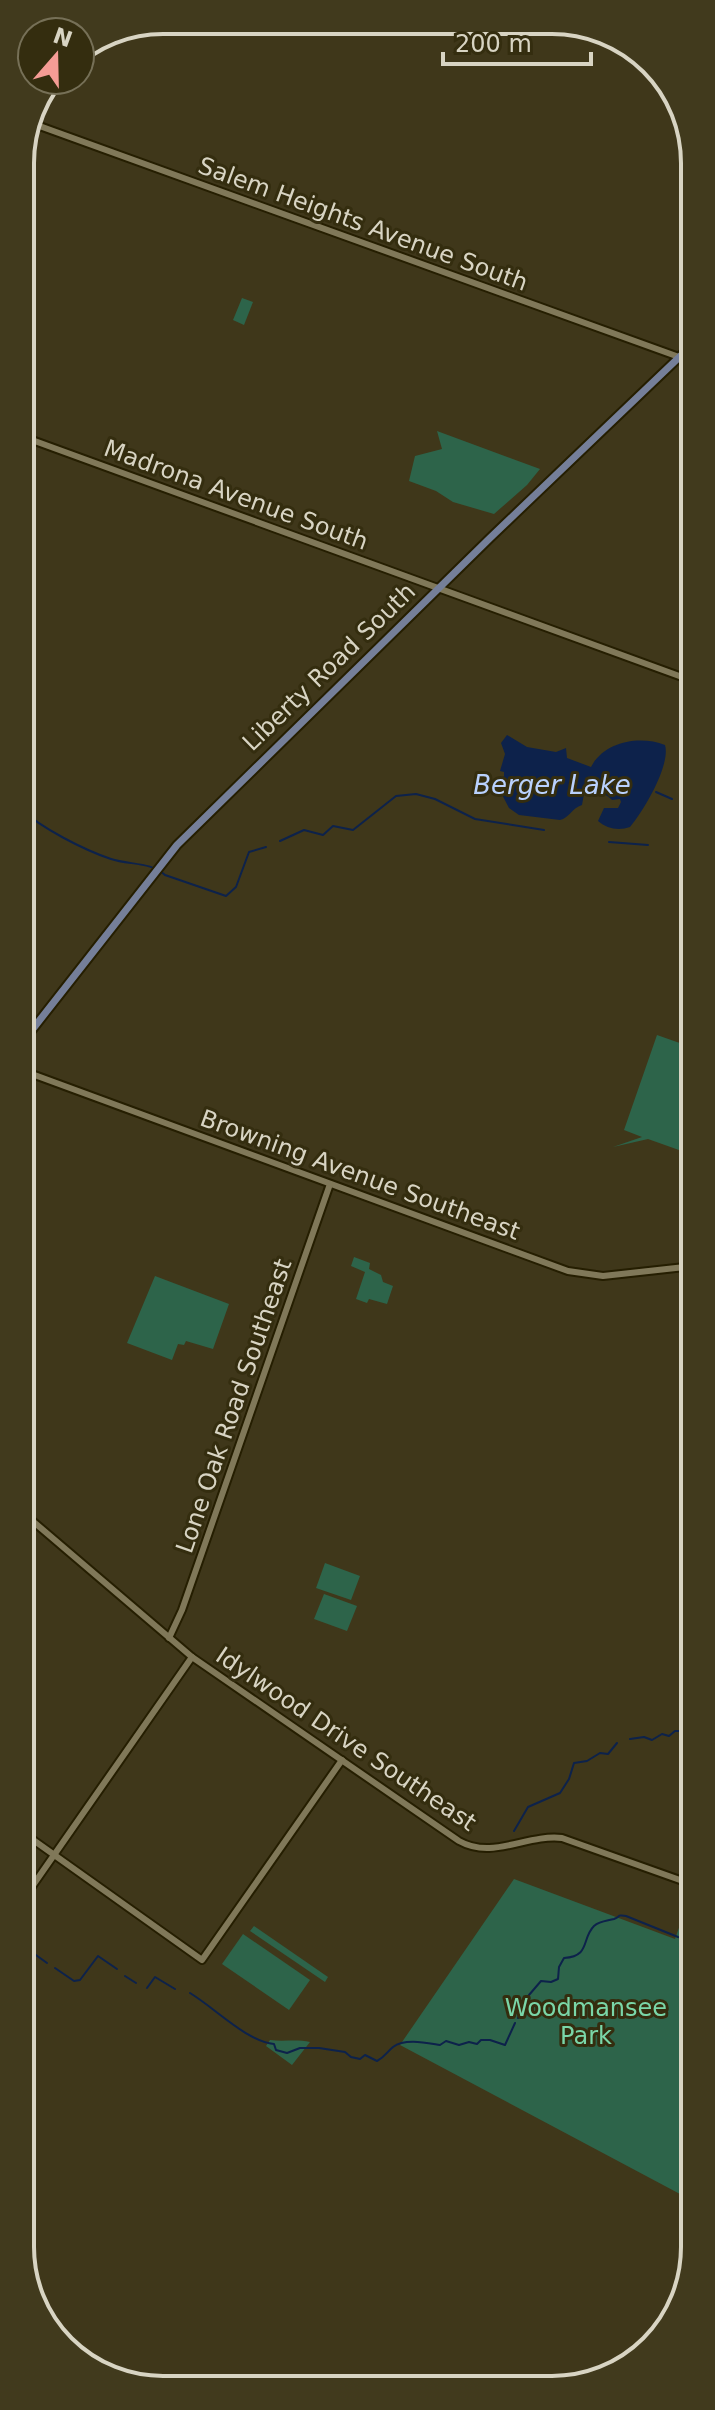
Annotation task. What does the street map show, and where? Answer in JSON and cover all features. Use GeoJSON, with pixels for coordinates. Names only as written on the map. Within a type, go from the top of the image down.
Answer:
{"type":"FeatureCollection","features":[{"type":"Feature","properties":{"kind":"main road","name":"Liberty Road South"},"geometry":{"type":"LineString","coordinates":[[34,1027],[177,845],[679,357]]}},
{"type":"Feature","properties":{"kind":"street","name":"Salem Heights Avenue South"},"geometry":{"type":"LineString","coordinates":[[40,126],[679,357]]}},
{"type":"Feature","properties":{"kind":"street","name":"Madrona Avenue South"},"geometry":{"type":"LineString","coordinates":[[34,441],[681,677]]}},
{"type":"Feature","properties":{"kind":"street","name":"Browning Avenue Southeast"},"geometry":{"type":"LineString","coordinates":[[34,1075],[578,1273],[603,1276],[681,1267]]}},
{"type":"Feature","properties":{"kind":"street","name":"Lone Oak Road Southeast"},"geometry":{"type":"LineString","coordinates":[[169,1638],[182,1610],[330,1184]]}},
{"type":"Feature","properties":{"kind":"street","name":"Idylwood Drive Southeast"},"geometry":{"type":"LineString","coordinates":[[34,1522],[192,1657],[459,1841],[471,1847],[488,1849],[541,1837],[562,1838],[681,1880]]}},
{"type":"Feature","properties":{"kind":"street"},"geometry":{"type":"LineString","coordinates":[[34,1884],[192,1657]]}},
{"type":"Feature","properties":{"kind":"street"},"geometry":{"type":"LineString","coordinates":[[34,1841],[202,1960],[342,1760]]}},
{"type":"Feature","properties":{"kind":"green space"},"geometry":{"type":"Polygon","coordinates":[[[242,298],[253,302],[244,325],[233,320],[242,298]]]}},
{"type":"Feature","properties":{"kind":"green space"},"geometry":{"type":"Polygon","coordinates":[[[437,431],[540,469],[494,514],[453,502],[436,491],[409,481],[415,456],[442,449],[437,431]]]}},
{"type":"Feature","properties":{"kind":"green space"},"geometry":{"type":"Polygon","coordinates":[[[657,1035],[681,1043],[681,1151],[648,1139],[613,1147],[642,1137],[624,1130],[657,1035]]]}},
{"type":"Feature","properties":{"kind":"green space"},"geometry":{"type":"Polygon","coordinates":[[[354,1257],[370,1263],[369,1269],[381,1275],[383,1282],[393,1286],[387,1304],[356,1299],[365,1272],[351,1266],[354,1257]]]}},
{"type":"Feature","properties":{"kind":"green space"},"geometry":{"type":"Polygon","coordinates":[[[155,1276],[229,1304],[213,1349],[186,1341],[184,1345],[178,1344],[172,1360],[127,1343],[155,1276]]]}},
{"type":"Feature","properties":{"kind":"green space"},"geometry":{"type":"Polygon","coordinates":[[[325,1563],[360,1576],[351,1600],[316,1588],[325,1563]]]}},
{"type":"Feature","properties":{"kind":"green space"},"geometry":{"type":"Polygon","coordinates":[[[324,1594],[357,1606],[347,1631],[314,1619],[324,1594]]]}},
{"type":"Feature","properties":{"kind":"green space","name":"Woodmansee Park"},"geometry":{"type":"Polygon","coordinates":[[[514,1879],[675,1939],[681,1922],[681,2195],[400,2045],[514,1879]]]}},
{"type":"Feature","properties":{"kind":"green space"},"geometry":{"type":"Polygon","coordinates":[[[254,1926],[328,1977],[325,1982],[250,1931],[254,1926]]]}},
{"type":"Feature","properties":{"kind":"green space"},"geometry":{"type":"Polygon","coordinates":[[[243,1934],[310,1980],[289,2010],[222,1964],[243,1934]]]}},
{"type":"Feature","properties":{"kind":"green space"},"geometry":{"type":"Polygon","coordinates":[[[270,2040],[310,2042],[292,2065],[266,2046],[270,2040]]]}},
{"type":"Feature","properties":{"kind":"water","name":"Berger Lake"},"geometry":{"type":"Polygon","coordinates":[[[507,735],[527,747],[556,752],[566,748],[567,758],[591,767],[613,746],[634,741],[665,745],[666,754],[655,788],[630,827],[613,828],[598,821],[604,808],[618,808],[620,799],[612,800],[600,793],[584,794],[582,805],[560,820],[519,815],[509,808],[497,785],[504,776],[504,772],[500,771],[505,754],[501,743],[507,735]]]}},
{"type":"Feature","properties":{"kind":"waterway"},"geometry":{"type":"LineString","coordinates":[[656,792],[672,799]]}},
{"type":"Feature","properties":{"kind":"waterway"},"geometry":{"type":"LineString","coordinates":[[280,841],[304,830],[323,835],[333,826],[353,830],[396,796],[416,794],[435,799],[475,819],[544,830]]}},
{"type":"Feature","properties":{"kind":"waterway"},"geometry":{"type":"LineString","coordinates":[[34,819],[88,850],[111,859],[154,868],[165,875],[226,896],[236,887],[249,852],[266,847]]}},
{"type":"Feature","properties":{"kind":"waterway"},"geometry":{"type":"LineString","coordinates":[[609,842],[648,845]]}},
{"type":"Feature","properties":{"kind":"waterway"},"geometry":{"type":"LineString","coordinates":[[630,1739],[644,1737],[652,1740],[662,1734],[669,1736],[681,1731]]}},
{"type":"Feature","properties":{"kind":"waterway"},"geometry":{"type":"LineString","coordinates":[[514,1831],[528,1807],[560,1793],[574,1763],[587,1761],[600,1753],[608,1754],[617,1743]]}},
{"type":"Feature","properties":{"kind":"waterway"},"geometry":{"type":"LineString","coordinates":[[518,2018],[529,1995],[541,1981],[558,1979],[564,1958],[578,1954],[590,1931],[599,1923],[620,1915],[626,1916],[681,1938]]}},
{"type":"Feature","properties":{"kind":"waterway"},"geometry":{"type":"LineString","coordinates":[[34,1954],[47,1963]]}},
{"type":"Feature","properties":{"kind":"waterway"},"geometry":{"type":"LineString","coordinates":[[55,1968],[74,1981],[80,1980],[98,1956],[117,1969]]}},
{"type":"Feature","properties":{"kind":"waterway"},"geometry":{"type":"LineString","coordinates":[[125,1976],[136,1983]]}},
{"type":"Feature","properties":{"kind":"waterway"},"geometry":{"type":"LineString","coordinates":[[147,1988],[155,1977],[175,1989]]}},
{"type":"Feature","properties":{"kind":"waterway"},"geometry":{"type":"LineString","coordinates":[[190,1993],[253,2037],[274,2044],[276,2050],[287,2053],[300,2048],[319,2048],[345,2052],[360,2059],[365,2055],[377,2061],[393,2047],[404,2043],[440,2045],[446,2041],[459,2045],[490,2040],[505,2045],[515,2023]]}}]}
